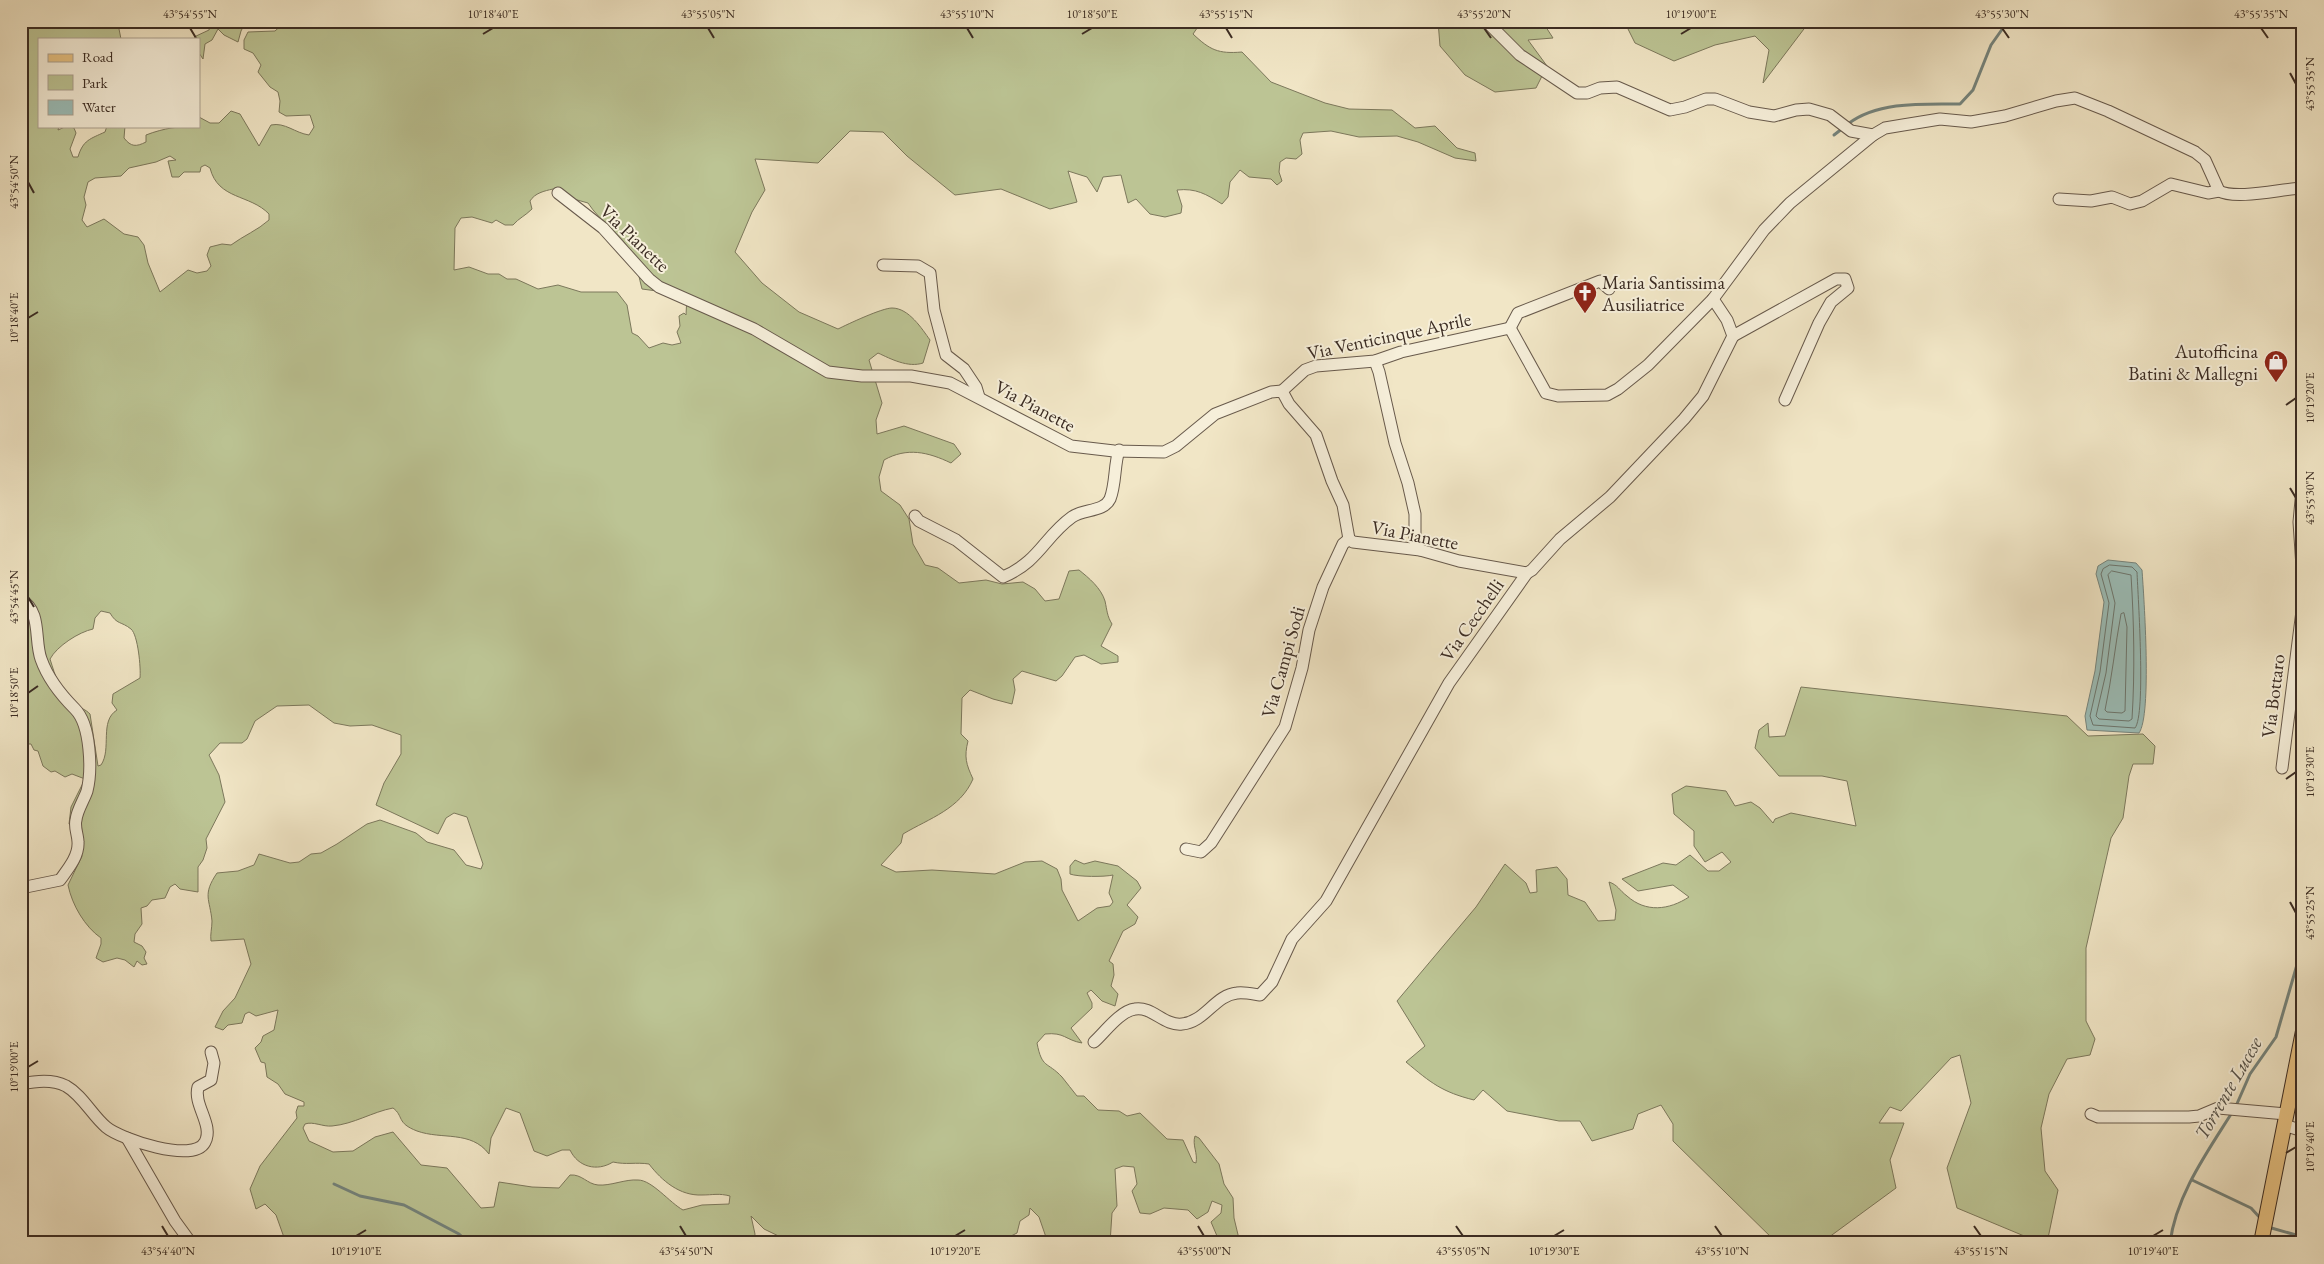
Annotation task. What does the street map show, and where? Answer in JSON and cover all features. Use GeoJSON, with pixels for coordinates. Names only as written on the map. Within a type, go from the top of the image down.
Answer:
{"type":"FeatureCollection","features":[{"type":"Feature","properties":{"kind":"main road"},"geometry":{"type":"LineString","coordinates":[[2261,1243],[2303,1031]]}},
{"type":"Feature","properties":{"kind":"street"},"geometry":{"type":"LineString","coordinates":[[1486,21],[1520,55],[1577,93],[1588,93],[1600,88],[1617,87],[1670,110],[1685,107],[1706,99],[1715,99],[1749,112],[1774,116],[1809,109],[1830,114],[1850,131],[1872,135]]}},
{"type":"Feature","properties":{"kind":"street"},"geometry":{"type":"LineString","coordinates":[[1609,289],[1600,281],[1518,313],[1510,328],[1546,393],[1558,396],[1607,395],[1648,365],[1713,299],[1764,230],[1783,210],[1872,135],[1885,128],[1940,119],[1970,122],[2005,116],[2056,101],[2075,98],[2108,111],[2195,152],[2205,160],[2219,191]]}},
{"type":"Feature","properties":{"kind":"street"},"geometry":{"type":"LineString","coordinates":[[2059,199],[2091,201],[2112,197],[2130,204],[2142,201],[2171,184],[2208,193],[2219,191],[2233,195],[2303,188]]}},
{"type":"Feature","properties":{"kind":"street","name":"Via Pianette"},"geometry":{"type":"LineString","coordinates":[[558,193],[603,228],[649,279],[659,287],[754,329],[828,372],[862,376],[923,377],[950,383],[1071,446],[1164,452],[1176,446],[1215,414],[1271,392],[1282,391],[1289,404],[1308,423],[1316,435],[1332,481],[1343,505],[1349,539],[1353,542],[1420,550],[1459,561],[1527,573]]}},
{"type":"Feature","properties":{"kind":"street"},"geometry":{"type":"LineString","coordinates":[[883,265],[918,266],[930,273],[934,310],[946,355],[964,369],[976,387],[979,397]]}},
{"type":"Feature","properties":{"kind":"street"},"geometry":{"type":"LineString","coordinates":[[1713,299],[1727,320],[1733,336],[1836,279],[1845,279],[1848,288],[1831,302],[1819,323],[1785,400]]}},
{"type":"Feature","properties":{"kind":"street","name":"Via Venticinque Aprile"},"geometry":{"type":"LineString","coordinates":[[1282,391],[1305,370],[1316,366],[1374,361],[1400,352],[1510,328]]}},
{"type":"Feature","properties":{"kind":"street","name":"Via Cecchelli"},"geometry":{"type":"LineString","coordinates":[[1094,1042],[1121,1016],[1134,1008],[1144,1009],[1171,1024],[1182,1024],[1198,1019],[1226,996],[1237,993],[1260,995],[1272,982],[1292,940],[1326,901],[1449,683],[1527,573],[1560,539],[1610,496],[1684,419],[1703,396],[1733,336]]}},
{"type":"Feature","properties":{"kind":"street"},"geometry":{"type":"LineString","coordinates":[[1374,361],[1379,372],[1395,443],[1408,483],[1415,514],[1415,542],[1420,550]]}},
{"type":"Feature","properties":{"kind":"street"},"geometry":{"type":"LineString","coordinates":[[915,516],[919,521],[956,540],[1003,577],[1019,570],[1034,558],[1074,516],[1102,507],[1110,500],[1119,450]]}},
{"type":"Feature","properties":{"kind":"street","name":"Via Bottaro"},"geometry":{"type":"LineString","coordinates":[[2282,768],[2302,611],[2299,522],[2303,479]]}},
{"type":"Feature","properties":{"kind":"street","name":"Via Campi Sodi"},"geometry":{"type":"LineString","coordinates":[[1186,849],[1201,852],[1211,843],[1285,727],[1302,668],[1309,630],[1324,587],[1343,544],[1349,539]]}},
{"type":"Feature","properties":{"kind":"street"},"geometry":{"type":"LineString","coordinates":[[21,600],[33,612],[41,658],[51,679],[83,723],[90,763],[87,790],[75,820],[78,848],[72,863],[60,880],[21,888]]}},
{"type":"Feature","properties":{"kind":"street"},"geometry":{"type":"LineString","coordinates":[[21,1084],[38,1080],[66,1086],[106,1128],[127,1138],[182,1152],[196,1150],[203,1146],[207,1134],[196,1095],[198,1087],[211,1080],[214,1072],[211,1052]]}},
{"type":"Feature","properties":{"kind":"street"},"geometry":{"type":"LineString","coordinates":[[2091,1114],[2098,1117],[2189,1117],[2199,1116],[2218,1108],[2285,1120],[2303,1131]]}},
{"type":"Feature","properties":{"kind":"street"},"geometry":{"type":"LineString","coordinates":[[127,1138],[175,1221],[191,1243]]}},
{"type":"Feature","properties":{"kind":"green space"},"geometry":{"type":"Polygon","coordinates":[[[21,21],[124,21],[119,29],[121,38],[38,38],[38,128],[58,128],[58,130],[74,128],[76,133],[70,149],[73,157],[78,157],[85,143],[105,132],[106,128],[125,128],[124,138],[131,145],[139,145],[146,142],[146,135],[153,133],[172,128],[200,128],[200,118],[210,123],[219,123],[231,111],[240,114],[259,146],[271,125],[285,126],[309,135],[314,127],[310,115],[286,116],[279,112],[280,101],[278,92],[270,87],[258,72],[261,65],[253,53],[244,49],[244,40],[248,32],[275,31],[286,21],[1202,21],[1193,34],[1215,50],[1242,52],[1271,82],[1325,103],[1349,109],[1392,110],[1415,128],[1435,126],[1457,148],[1475,153],[1476,161],[1455,158],[1418,142],[1397,136],[1359,137],[1331,131],[1303,133],[1300,140],[1302,154],[1296,159],[1286,158],[1280,162],[1279,172],[1282,181],[1277,185],[1271,179],[1249,177],[1240,170],[1230,182],[1228,197],[1222,204],[1201,192],[1177,190],[1182,206],[1181,213],[1165,217],[1150,214],[1136,199],[1128,203],[1121,175],[1103,177],[1097,192],[1087,177],[1068,171],[1077,202],[1050,209],[1001,189],[955,195],[907,156],[883,132],[850,131],[818,163],[755,159],[765,190],[752,212],[735,252],[762,283],[799,312],[838,329],[892,308],[904,311],[909,315],[930,340],[923,363],[906,364],[878,353],[869,360],[882,403],[876,420],[877,434],[904,426],[954,444],[961,454],[951,463],[934,456],[909,452],[884,460],[879,477],[881,491],[900,505],[909,519],[913,544],[925,565],[938,568],[959,583],[986,580],[1002,584],[1023,582],[1035,589],[1045,601],[1059,599],[1069,571],[1079,570],[1101,592],[1112,624],[1101,646],[1118,656],[1118,662],[1101,664],[1084,655],[1075,657],[1062,676],[1056,681],[1022,671],[1013,679],[1015,690],[1012,704],[970,690],[962,698],[961,734],[968,741],[966,760],[973,779],[960,798],[952,805],[903,834],[901,843],[881,865],[896,872],[932,870],[995,874],[1025,862],[1042,861],[1057,869],[1061,879],[1062,890],[1078,921],[1097,908],[1110,906],[1113,902],[1109,893],[1113,875],[1079,876],[1070,874],[1070,866],[1075,860],[1084,864],[1095,861],[1118,866],[1137,881],[1141,888],[1127,905],[1138,917],[1135,924],[1123,931],[1109,961],[1113,964],[1114,975],[1111,986],[1118,994],[1115,1006],[1102,1001],[1091,990],[1087,993],[1092,1003],[1092,1008],[1071,1028],[1082,1043],[1057,1034],[1045,1034],[1037,1043],[1039,1051],[1043,1061],[1062,1077],[1077,1096],[1084,1096],[1098,1110],[1119,1111],[1127,1116],[1140,1113],[1167,1139],[1183,1140],[1193,1162],[1196,1163],[1194,1139],[1195,1136],[1199,1138],[1219,1164],[1224,1184],[1233,1198],[1234,1218],[1240,1243],[1220,1243],[1211,1222],[1221,1213],[1222,1205],[1212,1201],[1208,1212],[1197,1219],[1188,1210],[1164,1208],[1150,1214],[1140,1213],[1132,1191],[1137,1184],[1134,1167],[1123,1166],[1115,1169],[1117,1206],[1112,1213],[1110,1243],[1048,1243],[1039,1217],[1030,1208],[1029,1215],[1020,1221],[1017,1233],[1009,1237],[1008,1243],[793,1243],[764,1229],[751,1216],[755,1234],[754,1243],[286,1243],[276,1215],[265,1204],[256,1209],[250,1189],[260,1166],[297,1118],[298,1106],[304,1106],[304,1102],[285,1094],[278,1084],[267,1077],[265,1063],[261,1062],[255,1048],[261,1042],[263,1036],[274,1030],[278,1010],[256,1016],[249,1012],[245,1014],[242,1023],[228,1025],[223,1030],[215,1027],[223,1011],[235,998],[251,964],[244,939],[211,941],[212,921],[208,892],[212,880],[217,873],[238,871],[254,865],[259,854],[290,863],[299,862],[311,854],[321,853],[367,824],[380,820],[416,833],[427,842],[454,850],[466,865],[481,869],[483,864],[467,817],[454,813],[446,818],[438,834],[376,805],[384,783],[401,754],[401,735],[372,725],[350,726],[334,723],[309,705],[277,706],[255,721],[247,739],[242,743],[220,743],[209,755],[219,775],[225,802],[206,839],[207,848],[203,860],[198,867],[198,892],[180,889],[175,884],[170,887],[165,898],[152,900],[147,906],[141,908],[142,924],[135,934],[134,942],[142,946],[146,952],[144,958],[147,964],[142,965],[137,961],[134,967],[125,960],[117,958],[103,962],[96,958],[101,938],[80,915],[68,885],[82,856],[78,832],[79,821],[91,776],[90,737],[80,712],[64,696],[50,674],[41,651],[36,617],[28,603],[21,598],[21,21]],[[170,156],[156,162],[129,168],[121,176],[95,178],[88,182],[84,197],[86,205],[82,220],[87,227],[104,219],[124,234],[138,237],[144,245],[148,263],[160,292],[188,270],[197,273],[207,271],[211,266],[207,255],[210,247],[222,244],[231,245],[269,220],[269,214],[261,208],[235,196],[220,186],[210,168],[205,165],[201,167],[200,172],[184,172],[179,177],[172,177],[168,161],[176,160],[170,156]],[[553,189],[534,196],[530,201],[532,209],[513,225],[505,225],[496,220],[492,223],[472,217],[461,218],[455,228],[454,270],[469,267],[488,274],[499,274],[507,279],[516,279],[538,289],[558,285],[581,292],[617,292],[627,305],[632,333],[638,336],[649,348],[663,343],[672,345],[681,343],[677,332],[680,326],[679,316],[684,313],[686,315],[687,295],[642,289],[632,254],[617,234],[588,203],[570,198],[560,190],[553,189]],[[101,611],[95,618],[93,629],[69,640],[50,659],[62,691],[71,701],[90,714],[98,766],[101,765],[106,751],[108,721],[117,710],[112,703],[113,694],[140,678],[136,638],[133,632],[117,621],[110,613],[101,611]],[[393,1108],[340,1125],[329,1126],[308,1123],[303,1128],[309,1141],[333,1152],[353,1151],[375,1137],[393,1132],[421,1165],[447,1168],[481,1208],[494,1207],[499,1182],[532,1187],[559,1188],[570,1175],[578,1176],[598,1185],[633,1180],[643,1181],[683,1210],[702,1205],[729,1204],[730,1196],[719,1194],[694,1195],[679,1190],[666,1182],[649,1164],[613,1162],[601,1167],[594,1167],[583,1164],[573,1156],[570,1150],[562,1150],[547,1156],[534,1151],[520,1113],[506,1108],[491,1138],[489,1154],[482,1146],[465,1139],[427,1134],[410,1128],[393,1108]]]}},
{"type":"Feature","properties":{"kind":"green space"},"geometry":{"type":"Polygon","coordinates":[[[212,21],[246,21],[238,42],[224,35],[218,29],[212,40],[205,44],[203,59],[200,54],[200,38],[194,37],[209,30],[212,21]]]}},
{"type":"Feature","properties":{"kind":"green space"},"geometry":{"type":"Polygon","coordinates":[[[1438,21],[1542,21],[1553,38],[1528,40],[1547,66],[1536,88],[1495,92],[1465,75],[1440,46],[1438,21]]]}},
{"type":"Feature","properties":{"kind":"green space"},"geometry":{"type":"Polygon","coordinates":[[[1624,21],[1810,21],[1763,83],[1769,50],[1755,36],[1715,45],[1674,61],[1635,43],[1624,21]]]}},
{"type":"Feature","properties":{"kind":"green space"},"geometry":{"type":"Polygon","coordinates":[[[21,603],[31,613],[39,659],[61,699],[77,716],[86,742],[88,763],[85,789],[73,820],[74,827],[69,824],[71,807],[85,779],[72,774],[65,777],[55,771],[51,772],[43,766],[38,751],[34,750],[31,744],[27,744],[23,749],[27,761],[21,759],[21,603]]]}},
{"type":"Feature","properties":{"kind":"green space"},"geometry":{"type":"Polygon","coordinates":[[[1801,687],[2067,716],[2088,736],[2143,734],[2155,746],[2153,764],[2133,764],[2129,776],[2123,818],[2111,838],[2086,948],[2086,1021],[2095,1039],[2090,1055],[2067,1059],[2049,1094],[2041,1128],[2045,1171],[2058,1190],[2047,1243],[2041,1243],[1957,1208],[1947,1168],[1971,1103],[1960,1055],[1951,1058],[1901,1111],[1890,1107],[1879,1123],[1904,1123],[1890,1160],[1896,1188],[1821,1243],[1777,1243],[1673,1141],[1673,1124],[1661,1105],[1638,1114],[1633,1129],[1592,1141],[1580,1121],[1559,1121],[1507,1111],[1483,1090],[1474,1100],[1453,1094],[1437,1086],[1406,1062],[1425,1046],[1397,1001],[1476,907],[1505,864],[1526,883],[1530,893],[1537,892],[1536,870],[1557,867],[1567,879],[1568,895],[1585,902],[1598,921],[1615,920],[1616,910],[1609,882],[1642,905],[1658,908],[1666,907],[1689,897],[1673,885],[1638,891],[1622,879],[1663,863],[1676,865],[1690,855],[1708,871],[1719,871],[1731,862],[1722,852],[1705,862],[1694,846],[1694,831],[1674,814],[1672,794],[1686,786],[1726,791],[1735,806],[1751,802],[1760,808],[1773,823],[1775,819],[1791,813],[1856,826],[1847,781],[1822,776],[1779,776],[1755,748],[1759,730],[1768,723],[1769,737],[1785,736],[1801,687]]]}},
{"type":"Feature","properties":{"kind":"water"},"geometry":{"type":"Polygon","coordinates":[[[2108,560],[2136,563],[2142,570],[2146,681],[2143,722],[2139,733],[2087,730],[2085,716],[2095,671],[2104,602],[2096,574],[2098,566],[2108,560]]]}},
{"type":"Feature","properties":{"kind":"waterway"},"geometry":{"type":"LineString","coordinates":[[1848,124],[1873,111],[1902,105],[1960,104],[1973,90],[1991,45],[2008,21]]}},
{"type":"Feature","properties":{"kind":"waterway"},"geometry":{"type":"LineString","coordinates":[[1834,135],[1843,128]]}},
{"type":"Feature","properties":{"kind":"waterway","name":"Torrente Lucese"},"geometry":{"type":"LineString","coordinates":[[2236,1106],[2250,1074],[2276,1037],[2303,944]]}},
{"type":"Feature","properties":{"kind":"waterway","name":"Torrente Lucese"},"geometry":{"type":"LineString","coordinates":[[2170,1243],[2173,1225],[2194,1174],[2233,1111]]}},
{"type":"Feature","properties":{"kind":"waterway"},"geometry":{"type":"LineString","coordinates":[[2192,1180],[2251,1208],[2262,1220]]}},
{"type":"Feature","properties":{"kind":"waterway"},"geometry":{"type":"LineString","coordinates":[[334,1184],[360,1196],[404,1205],[459,1234],[469,1243]]}},
{"type":"Feature","properties":{"kind":"waterway"},"geometry":{"type":"LineString","coordinates":[[2268,1227],[2303,1237]]}},
{"type":"Feature","properties":{"kind":"place","name":"Maria Santissima Ausiliatrice"},"geometry":{"type":"Point","coordinates":[1585,314]}},
{"type":"Feature","properties":{"kind":"place","name":"Autofficina Batini & Mallegni"},"geometry":{"type":"Point","coordinates":[2276,383]}}]}
